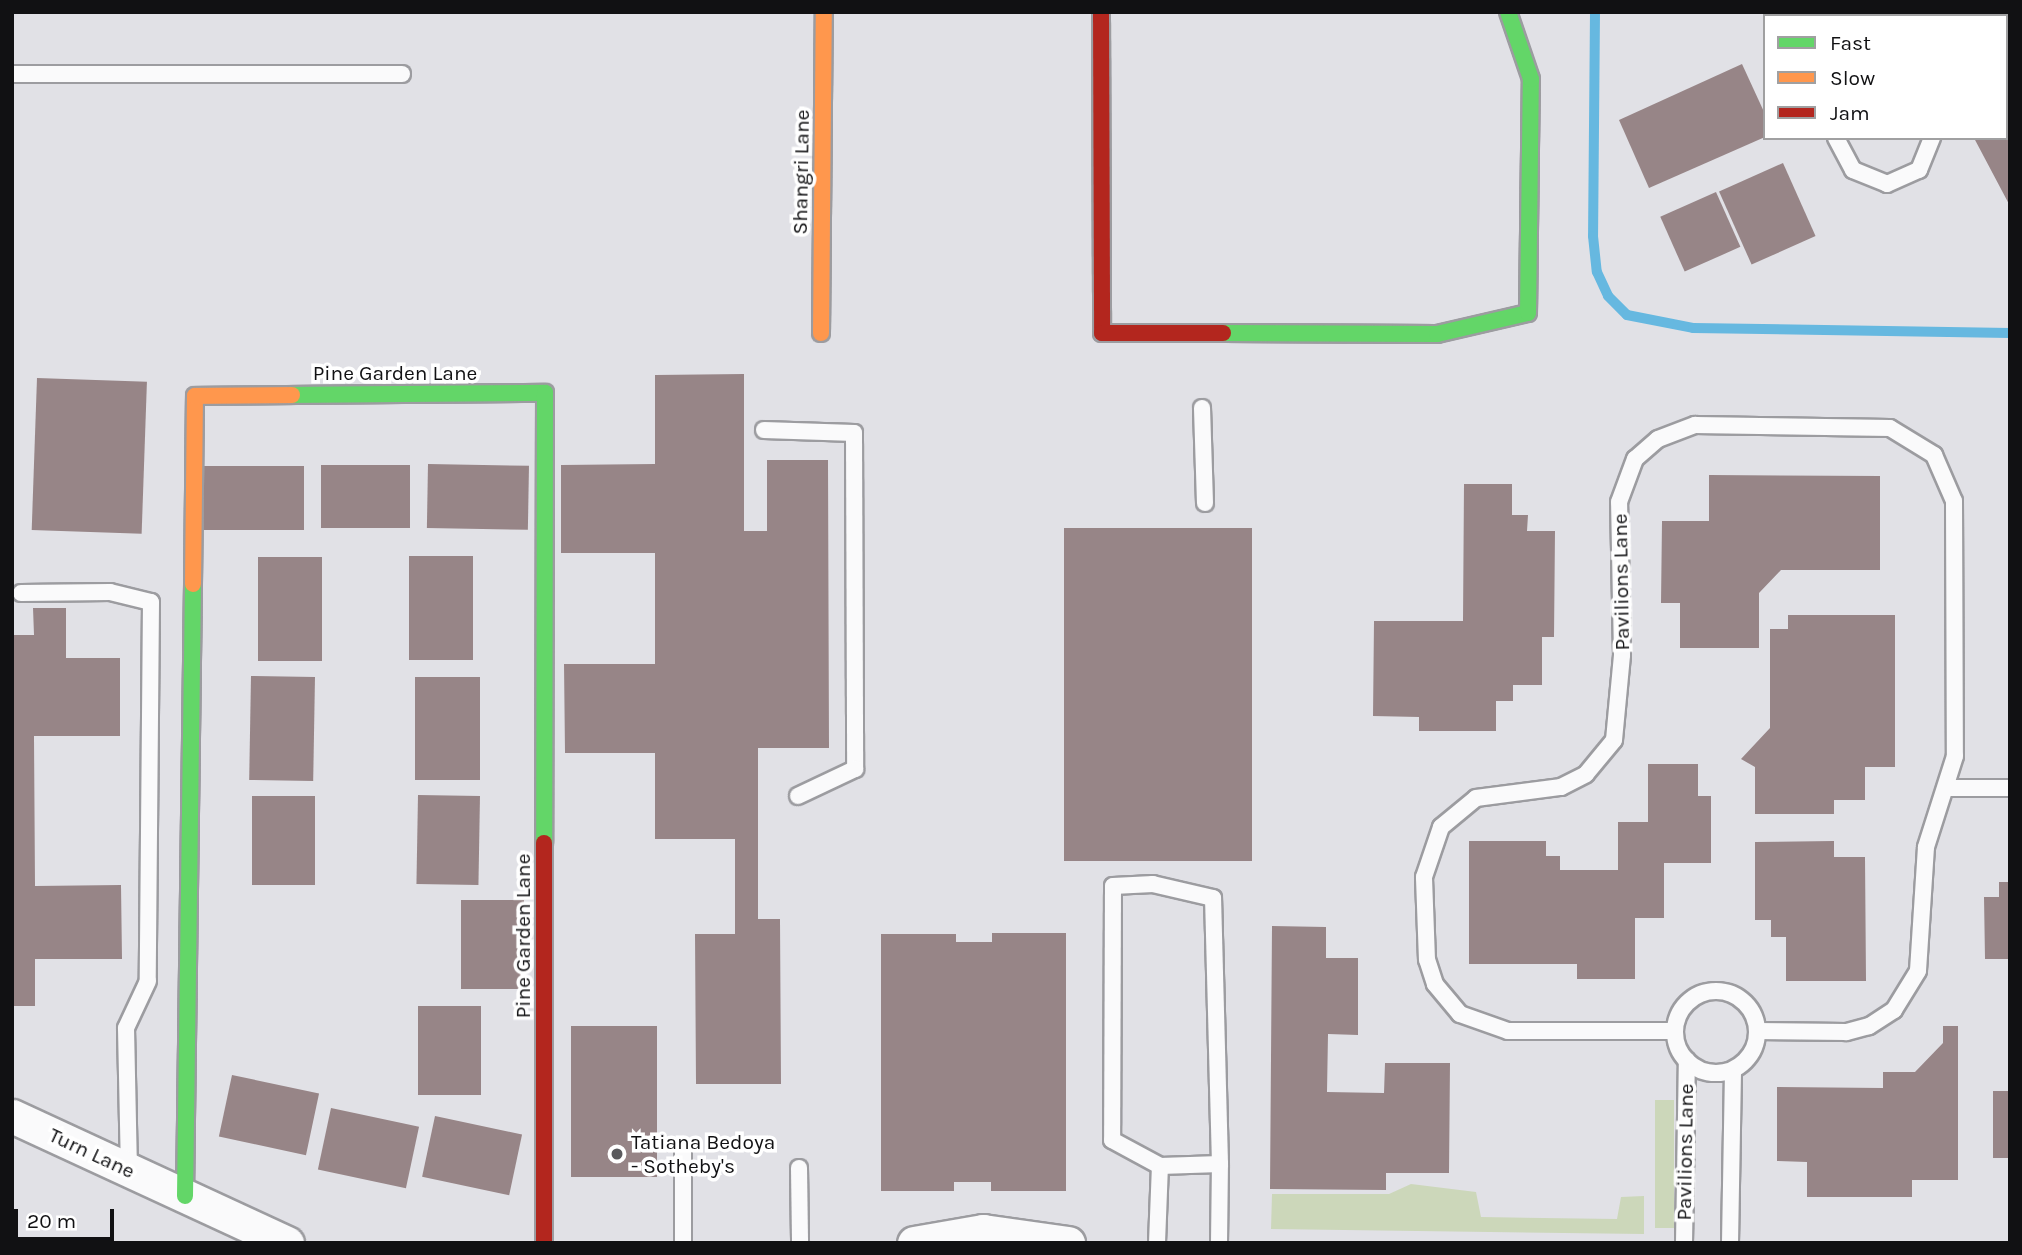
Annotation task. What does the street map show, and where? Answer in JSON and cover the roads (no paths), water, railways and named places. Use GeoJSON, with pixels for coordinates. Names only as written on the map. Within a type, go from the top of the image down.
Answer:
{"type":"FeatureCollection","features":[{"type":"Feature","properties":{"kind":"street","name":"Shangri Lane"},"geometry":{"type":"LineString","coordinates":[[821,333],[824,12]]}},
{"type":"Feature","properties":{"kind":"street"},"geometry":{"type":"LineString","coordinates":[[1101,12],[1102,333],[1437,334],[1528,313],[1531,79],[1508,12]]}},
{"type":"Feature","properties":{"kind":"street","name":"Pine Garden Lane"},"geometry":{"type":"LineString","coordinates":[[185,1196],[195,396],[545,393],[544,1243]]}},
{"type":"Feature","properties":{"kind":"street","name":"Turn Lane"},"geometry":{"type":"LineString","coordinates":[[12,1116],[287,1243]]}},
{"type":"Feature","properties":{"kind":"street"},"geometry":{"type":"LineString","coordinates":[[914,1243],[982,1237],[1068,1243]]}},
{"type":"Feature","properties":{"kind":"lane"},"geometry":{"type":"LineString","coordinates":[[12,74],[402,74]]}},
{"type":"Feature","properties":{"kind":"lane"},"geometry":{"type":"LineString","coordinates":[[1837,140],[1853,170],[1887,184],[1919,170],[1931,140]]}},
{"type":"Feature","properties":{"kind":"lane"},"geometry":{"type":"LineString","coordinates":[[1202,408],[1205,503]]}},
{"type":"Feature","properties":{"kind":"lane","name":"Pavilions Lane"},"geometry":{"type":"LineString","coordinates":[[1674,1031],[1508,1031],[1460,1014],[1435,984],[1427,960],[1424,877],[1441,827],[1457,810],[1496,792],[1561,787],[1587,774],[1614,740],[1622,654],[1619,502],[1635,459],[1658,439],[1695,425],[1872,425],[1914,438],[1934,455],[1954,500],[1955,756],[1949,788],[1926,847],[1922,949],[1910,991],[1869,1026],[1846,1032],[1757,1031]]}},
{"type":"Feature","properties":{"kind":"lane"},"geometry":{"type":"LineString","coordinates":[[764,430],[854,433],[855,769],[798,796]]}},
{"type":"Feature","properties":{"kind":"lane"},"geometry":{"type":"LineString","coordinates":[[21,593],[110,592],[152,601],[148,981],[126,1028],[129,1170]]}},
{"type":"Feature","properties":{"kind":"lane"},"geometry":{"type":"LineString","coordinates":[[1949,788],[2010,788]]}},
{"type":"Feature","properties":{"kind":"lane"},"geometry":{"type":"LineString","coordinates":[[1219,1243],[1220,1164],[1213,898],[1153,884],[1113,886],[1112,1140],[1160,1166],[1220,1164]]}},
{"type":"Feature","properties":{"kind":"lane"},"geometry":{"type":"LineString","coordinates":[[1716,991],[1745,1003],[1757,1031],[1748,1059],[1732,1070],[1704,1072],[1687,1060],[1674,1031],[1688,1002],[1716,991]]}},
{"type":"Feature","properties":{"kind":"lane","name":"Pavilions Lane"},"geometry":{"type":"LineString","coordinates":[[1684,1243],[1687,1060]]}},
{"type":"Feature","properties":{"kind":"lane"},"geometry":{"type":"LineString","coordinates":[[1730,1243],[1732,1070]]}},
{"type":"Feature","properties":{"kind":"lane"},"geometry":{"type":"LineString","coordinates":[[682,1243],[683,1149]]}},
{"type":"Feature","properties":{"kind":"lane"},"geometry":{"type":"LineString","coordinates":[[1157,1243],[1160,1166]]}},
{"type":"Feature","properties":{"kind":"lane"},"geometry":{"type":"LineString","coordinates":[[799,1168],[800,1243]]}},
{"type":"Feature","properties":{"kind":"waterway"},"geometry":{"type":"LineString","coordinates":[[1595,12],[1593,236],[1597,272],[1608,296],[1627,315],[1693,328],[2010,333]]}},
{"type":"Feature","properties":{"kind":"place","name":"Tatiana Bedoya - Sotheby's"},"geometry":{"type":"Point","coordinates":[617,1154]}}]}
